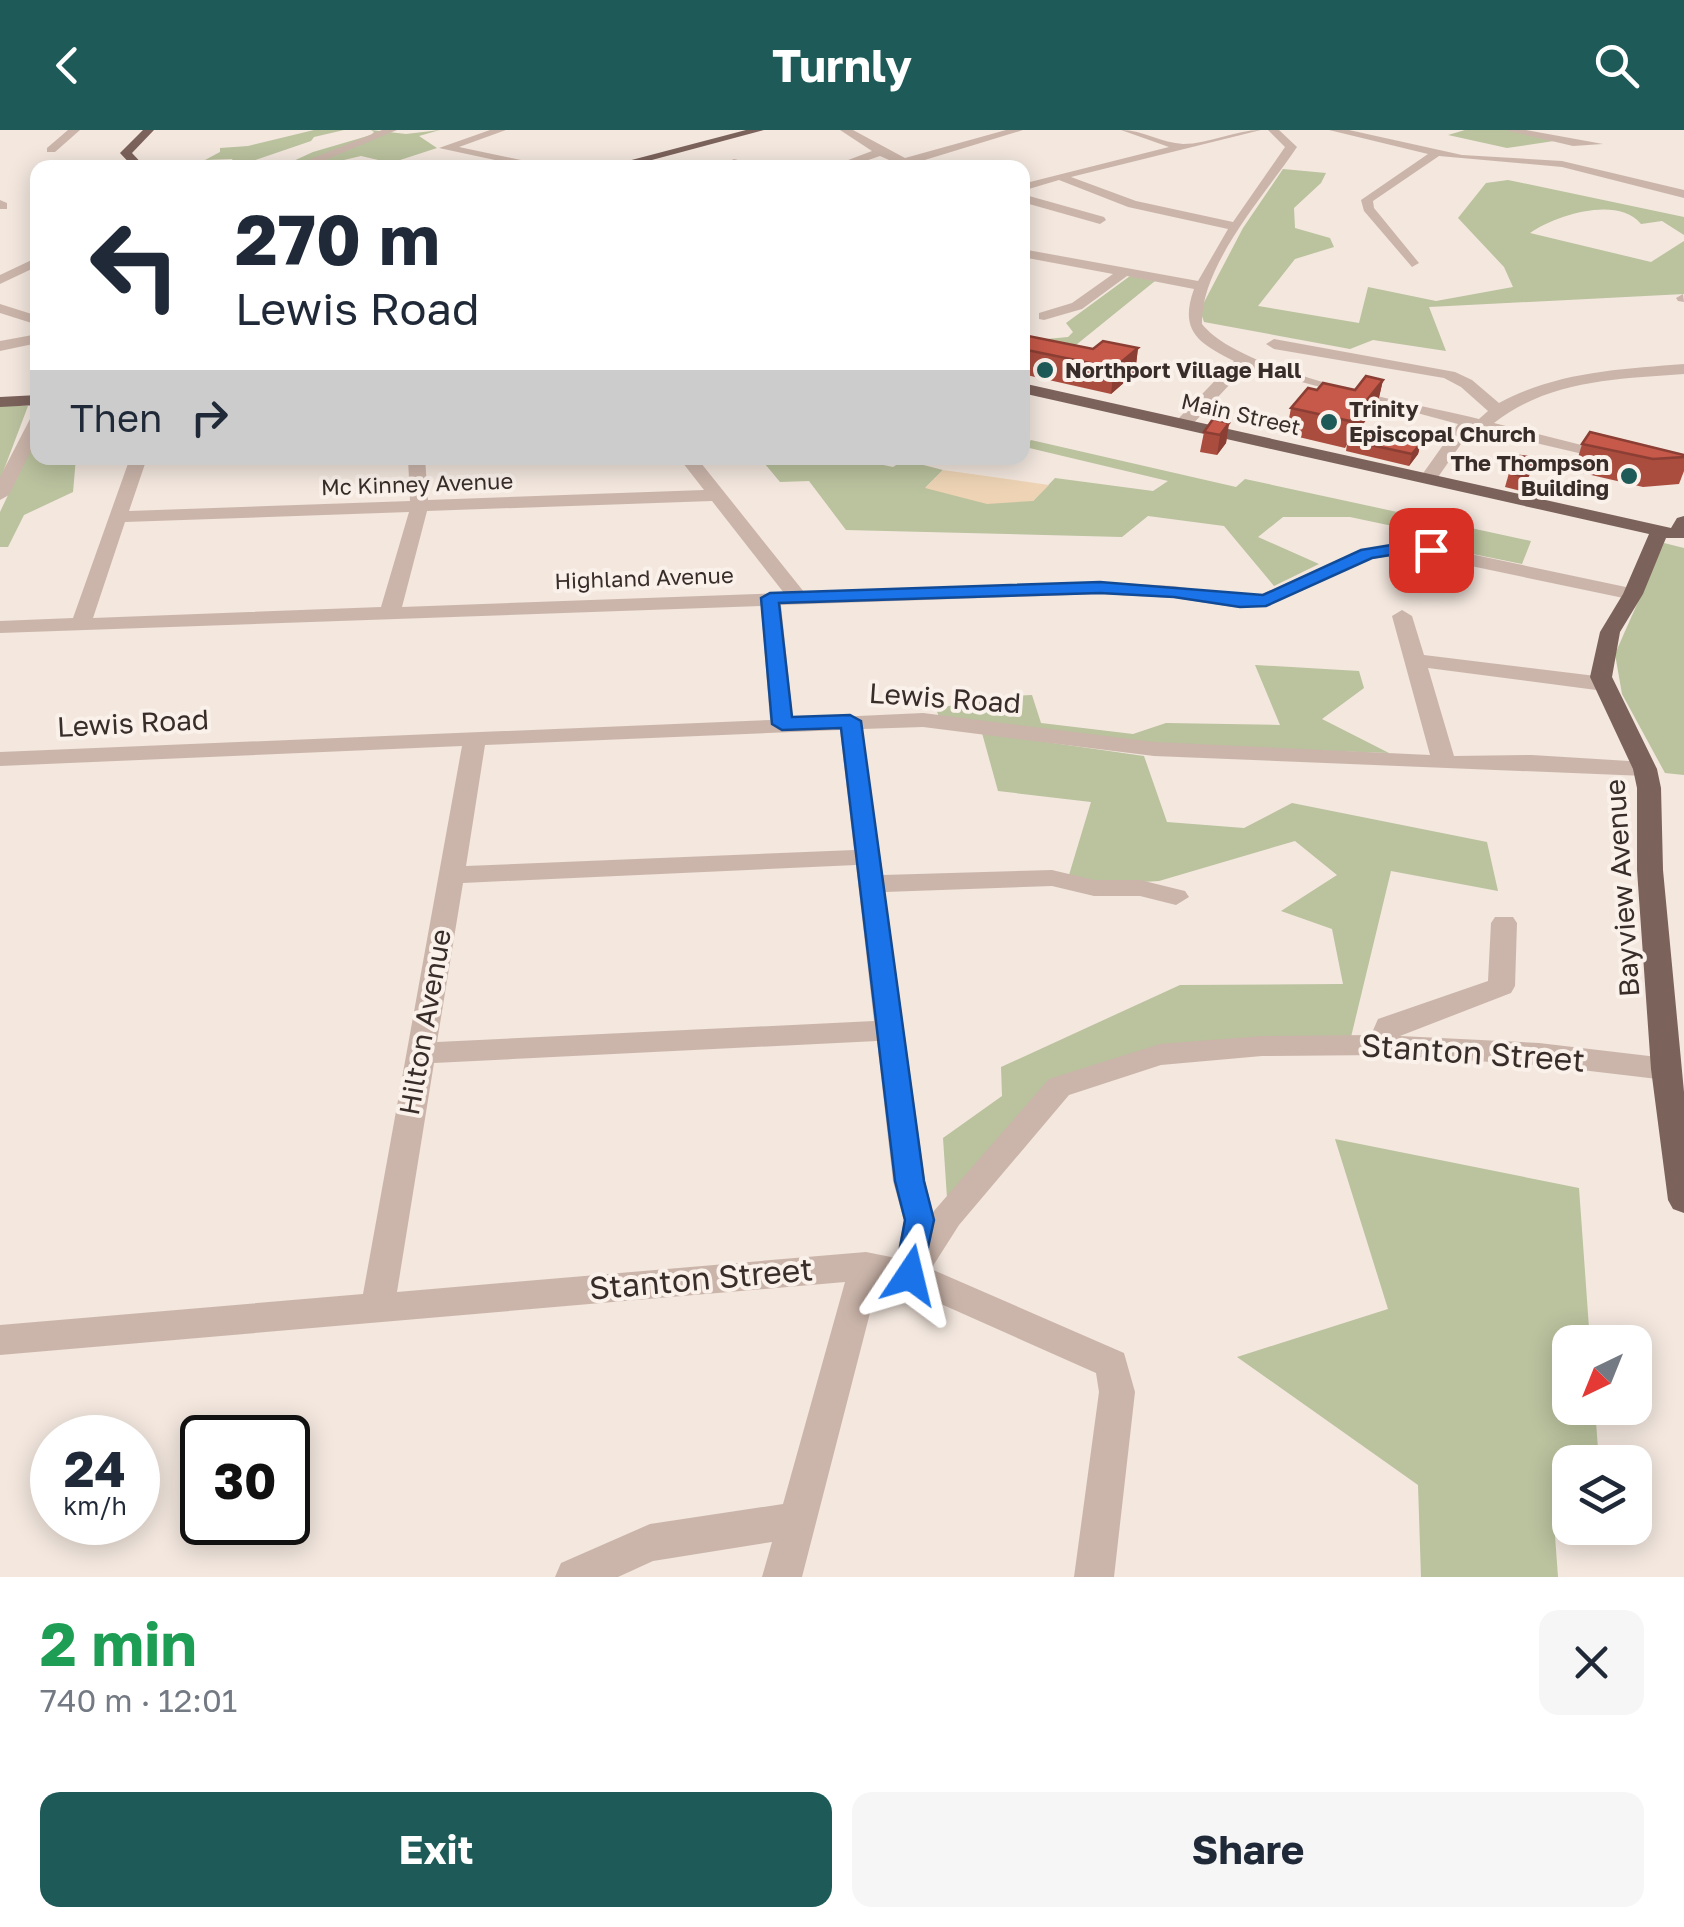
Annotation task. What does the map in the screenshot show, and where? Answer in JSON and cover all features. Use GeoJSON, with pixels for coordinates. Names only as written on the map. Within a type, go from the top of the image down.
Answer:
{"type":"FeatureCollection","features":[{"type":"Feature","properties":{"kind":"main road"},"geometry":{"type":"LineString","coordinates":[[133,160],[126,153],[149,130]]}},
{"type":"Feature","properties":{"kind":"main road"},"geometry":{"type":"LineString","coordinates":[[638,160],[758,130]]}},
{"type":"Feature","properties":{"kind":"main road","name":"Main Street"},"geometry":{"type":"LineString","coordinates":[[1030,390],[1676,531]]}},
{"type":"Feature","properties":{"kind":"main road"},"geometry":{"type":"LineString","coordinates":[[0,402],[30,400]]}},
{"type":"Feature","properties":{"kind":"main road"},"geometry":{"type":"LineString","coordinates":[[1604,684],[1601,677],[1610,632],[1676,531]]}},
{"type":"Feature","properties":{"kind":"main road","name":"Bayview Avenue"},"geometry":{"type":"LineString","coordinates":[[1604,684],[1645,770],[1666,1068],[1684,1200]]}},
{"type":"Feature","properties":{"kind":"street"},"geometry":{"type":"LineString","coordinates":[[51,150],[76,130]]}},
{"type":"Feature","properties":{"kind":"street"},"geometry":{"type":"LineString","coordinates":[[315,160],[392,130]]}},
{"type":"Feature","properties":{"kind":"street"},"geometry":{"type":"LineString","coordinates":[[501,130],[445,148],[510,160]]}},
{"type":"Feature","properties":{"kind":"street"},"geometry":{"type":"LineString","coordinates":[[845,130],[900,160]]}},
{"type":"Feature","properties":{"kind":"street"},"geometry":{"type":"LineString","coordinates":[[912,160],[1018,130]]}},
{"type":"Feature","properties":{"kind":"street"},"geometry":{"type":"LineString","coordinates":[[1126,130],[1181,148]]}},
{"type":"Feature","properties":{"kind":"street"},"geometry":{"type":"LineString","coordinates":[[1030,185],[1256,130]]}},
{"type":"Feature","properties":{"kind":"street"},"geometry":{"type":"LineString","coordinates":[[1273,130],[1291,147],[1203,286],[1193,310],[1197,328],[1244,360],[1288,376],[1624,461]]}},
{"type":"Feature","properties":{"kind":"street"},"geometry":{"type":"LineString","coordinates":[[1334,130],[1435,154],[1562,164],[1684,194]]}},
{"type":"Feature","properties":{"kind":"street"},"geometry":{"type":"LineString","coordinates":[[1510,130],[1572,144],[1597,144]]}},
{"type":"Feature","properties":{"kind":"street"},"geometry":{"type":"LineString","coordinates":[[857,160],[882,152]]}},
{"type":"Feature","properties":{"kind":"street"},"geometry":{"type":"LineString","coordinates":[[1412,263],[1368,208],[1367,200],[1435,154]]}},
{"type":"Feature","properties":{"kind":"street"},"geometry":{"type":"LineString","coordinates":[[1059,176],[1132,204],[1237,227]]}},
{"type":"Feature","properties":{"kind":"street"},"geometry":{"type":"LineString","coordinates":[[1030,200],[1100,220]]}},
{"type":"Feature","properties":{"kind":"street"},"geometry":{"type":"LineString","coordinates":[[1030,254],[1203,286]]}},
{"type":"Feature","properties":{"kind":"street"},"geometry":{"type":"LineString","coordinates":[[0,280],[30,263]]}},
{"type":"Feature","properties":{"kind":"street"},"geometry":{"type":"LineString","coordinates":[[1044,316],[1060,314],[1089,300],[1125,271]]}},
{"type":"Feature","properties":{"kind":"street"},"geometry":{"type":"LineString","coordinates":[[0,308],[30,318]]}},
{"type":"Feature","properties":{"kind":"street"},"geometry":{"type":"LineString","coordinates":[[0,346],[30,340]]}},
{"type":"Feature","properties":{"kind":"street"},"geometry":{"type":"LineString","coordinates":[[1274,344],[1429,372],[1448,372],[1475,388],[1497,411]]}},
{"type":"Feature","properties":{"kind":"street"},"geometry":{"type":"LineString","coordinates":[[1183,424],[1244,360]]}},
{"type":"Feature","properties":{"kind":"street"},"geometry":{"type":"LineString","coordinates":[[1428,479],[1475,424],[1558,384],[1684,369]]}},
{"type":"Feature","properties":{"kind":"street"},"geometry":{"type":"LineString","coordinates":[[0,495],[30,435]]}},
{"type":"Feature","properties":{"kind":"street"},"geometry":{"type":"LineString","coordinates":[[80,624],[136,465]]}},
{"type":"Feature","properties":{"kind":"street"},"geometry":{"type":"LineString","coordinates":[[390,613],[419,507],[416,465]]}},
{"type":"Feature","properties":{"kind":"street"},"geometry":{"type":"LineString","coordinates":[[694,465],[797,597]]}},
{"type":"Feature","properties":{"kind":"street","name":"Mc Kinney Avenue"},"geometry":{"type":"LineString","coordinates":[[117,517],[718,495]]}},
{"type":"Feature","properties":{"kind":"street","name":"Highland Avenue"},"geometry":{"type":"LineString","coordinates":[[0,627],[1100,588],[1174,592],[1240,602],[1266,600],[1367,554],[1409,547],[1634,594]]}},
{"type":"Feature","properties":{"kind":"street"},"geometry":{"type":"LineString","coordinates":[[770,598],[782,724]]}},
{"type":"Feature","properties":{"kind":"street"},"geometry":{"type":"LineString","coordinates":[[1402,616],[1444,763]]}},
{"type":"Feature","properties":{"kind":"street"},"geometry":{"type":"LineString","coordinates":[[1414,660],[1604,684]]}},
{"type":"Feature","properties":{"kind":"street","name":"Lewis Road"},"geometry":{"type":"LineString","coordinates":[[0,760],[924,720],[1154,750],[1444,763],[1532,762],[1645,770]]}},
{"type":"Feature","properties":{"kind":"street"},"geometry":{"type":"LineString","coordinates":[[850,721],[910,1181],[920,1220],[910,1275],[1112,1364],[1117,1392],[1094,1577]]}},
{"type":"Feature","properties":{"kind":"street","name":"Hilton Avenue"},"geometry":{"type":"LineString","coordinates":[[378,1306],[474,738]]}},
{"type":"Feature","properties":{"kind":"street"},"geometry":{"type":"LineString","coordinates":[[450,876],[871,871],[1052,878],[1094,888],[1140,888],[1176,897]]}},
{"type":"Feature","properties":{"kind":"street"},"geometry":{"type":"LineString","coordinates":[[1383,1044],[1388,1026],[1502,986],[1504,923]]}},
{"type":"Feature","properties":{"kind":"street"},"geometry":{"type":"LineString","coordinates":[[420,1052],[890,1030]]}},
{"type":"Feature","properties":{"kind":"street","name":"Stanton Street"},"geometry":{"type":"LineString","coordinates":[[0,1340],[866,1266],[910,1275],[948,1216],[1059,1086],[1160,1055],[1262,1046],[1383,1044],[1539,1054],[1666,1068]]}},
{"type":"Feature","properties":{"kind":"street"},"geometry":{"type":"LineString","coordinates":[[782,1577],[866,1266]]}},
{"type":"Feature","properties":{"kind":"street"},"geometry":{"type":"LineString","coordinates":[[574,1577],[650,1544],[798,1520]]}},
{"type":"Feature","properties":{"kind":"green space"},"geometry":{"type":"Polygon","coordinates":[[[314,130],[344,130],[255,160],[205,160],[220,152],[220,148],[248,146],[314,130]]]}},
{"type":"Feature","properties":{"kind":"green space"},"geometry":{"type":"Polygon","coordinates":[[[371,130],[406,134],[440,130],[419,136],[437,148],[400,160],[361,156],[296,160],[371,135],[371,130]]]}},
{"type":"Feature","properties":{"kind":"green space"},"geometry":{"type":"Polygon","coordinates":[[[1465,130],[1508,130],[1554,141],[1507,148],[1448,135],[1465,130]]]}},
{"type":"Feature","properties":{"kind":"green space"},"geometry":{"type":"Polygon","coordinates":[[[1283,169],[1326,173],[1321,183],[1294,208],[1295,228],[1330,238],[1334,247],[1295,259],[1258,306],[1359,323],[1368,287],[1436,301],[1513,287],[1504,267],[1458,218],[1486,183],[1508,180],[1684,217],[1684,235],[1662,221],[1641,224],[1618,211],[1603,210],[1571,214],[1530,233],[1651,262],[1684,241],[1684,294],[1429,307],[1446,351],[1373,340],[1350,349],[1204,322],[1200,310],[1243,228],[1283,169]]]}},
{"type":"Feature","properties":{"kind":"green space"},"geometry":{"type":"Polygon","coordinates":[[[1130,276],[1155,281],[1066,353],[1030,342],[1068,337],[1073,332],[1066,323],[1130,276]]]}},
{"type":"Feature","properties":{"kind":"green space"},"geometry":{"type":"Polygon","coordinates":[[[0,406],[28,406],[0,480],[0,406]]]}},
{"type":"Feature","properties":{"kind":"green space"},"geometry":{"type":"Polygon","coordinates":[[[1030,441],[1236,487],[1245,479],[1531,541],[1522,564],[1424,544],[1421,532],[1350,517],[1283,517],[1258,537],[1319,564],[1274,586],[1224,526],[1148,516],[1122,537],[846,530],[809,481],[780,482],[766,465],[924,465],[943,470],[926,487],[1033,501],[1055,478],[1153,491],[1168,481],[1030,448],[1030,441]]]}},
{"type":"Feature","properties":{"kind":"green space"},"geometry":{"type":"Polygon","coordinates":[[[30,449],[30,465],[75,465],[73,492],[24,515],[8,547],[0,547],[0,512],[30,449]]]}},
{"type":"Feature","properties":{"kind":"green space"},"geometry":{"type":"Polygon","coordinates":[[[1664,543],[1684,548],[1684,775],[1665,773],[1622,694],[1615,654],[1664,543]]]}},
{"type":"Feature","properties":{"kind":"green space"},"geometry":{"type":"Polygon","coordinates":[[[1255,665],[1359,671],[1364,688],[1322,719],[1389,753],[1151,745],[939,717],[936,709],[988,697],[1032,695],[1041,723],[1133,734],[1166,723],[1280,725],[1255,665]]]}},
{"type":"Feature","properties":{"kind":"green space"},"geometry":{"type":"Polygon","coordinates":[[[982,733],[1144,756],[1167,822],[1244,828],[1292,803],[1487,842],[1498,891],[1391,871],[1351,1037],[1063,1077],[947,1198],[943,1138],[1002,1096],[1001,1067],[1180,985],[1343,984],[1332,929],[1281,911],[1337,875],[1295,841],[1159,881],[1109,884],[1069,875],[1091,802],[998,791],[982,733]]]}},
{"type":"Feature","properties":{"kind":"green space"},"geometry":{"type":"Polygon","coordinates":[[[1335,1139],[1579,1188],[1589,1325],[1552,1325],[1552,1425],[1596,1425],[1598,1445],[1552,1445],[1552,1545],[1556,1545],[1558,1577],[1421,1577],[1418,1485],[1237,1357],[1388,1309],[1335,1139]]]}},
{"type":"Feature","properties":{"kind":"sand"},"geometry":{"type":"Polygon","coordinates":[[[943,470],[1049,485],[1033,501],[987,504],[925,488],[943,470]]]}},
{"type":"Feature","properties":{"kind":"building"},"geometry":{"type":"Polygon","coordinates":[[[1030,336],[1093,349],[1103,341],[1138,348],[1114,368],[1030,351],[1030,336]]]}},
{"type":"Feature","properties":{"kind":"building"},"geometry":{"type":"Polygon","coordinates":[[[1366,376],[1383,380],[1350,421],[1291,408],[1308,388],[1317,390],[1323,383],[1355,390],[1366,376]]]}},
{"type":"Feature","properties":{"kind":"building"},"geometry":{"type":"Polygon","coordinates":[[[1213,419],[1229,423],[1220,435],[1204,432],[1213,419]]]}},
{"type":"Feature","properties":{"kind":"building"},"geometry":{"type":"Polygon","coordinates":[[[1358,428],[1421,443],[1412,454],[1348,440],[1358,428]]]}},
{"type":"Feature","properties":{"kind":"building"},"geometry":{"type":"Polygon","coordinates":[[[1590,432],[1684,457],[1653,459],[1582,444],[1590,432]]]}},
{"type":"Feature","properties":{"kind":"building"},"geometry":{"type":"Polygon","coordinates":[[[1520,456],[1536,458],[1525,477],[1509,473],[1520,456]]]}},
{"type":"Feature","properties":{"kind":"place","name":"Northport Village Hall"},"geometry":{"type":"Point","coordinates":[1045,370]}},
{"type":"Feature","properties":{"kind":"place","name":"Trinity Episcopal Church"},"geometry":{"type":"Point","coordinates":[1329,422]}},
{"type":"Feature","properties":{"kind":"place","name":"The Thompson Building"},"geometry":{"type":"Point","coordinates":[1629,476]}},
{"type":"Feature","properties":{"kind":"route"},"geometry":{"type":"LineString","coordinates":[[910,1275],[920,1220],[910,1181],[850,721],[782,724],[770,598],[1100,588],[1174,592],[1240,602],[1266,600],[1286,593],[1388,548],[1431,550]]}}]}
